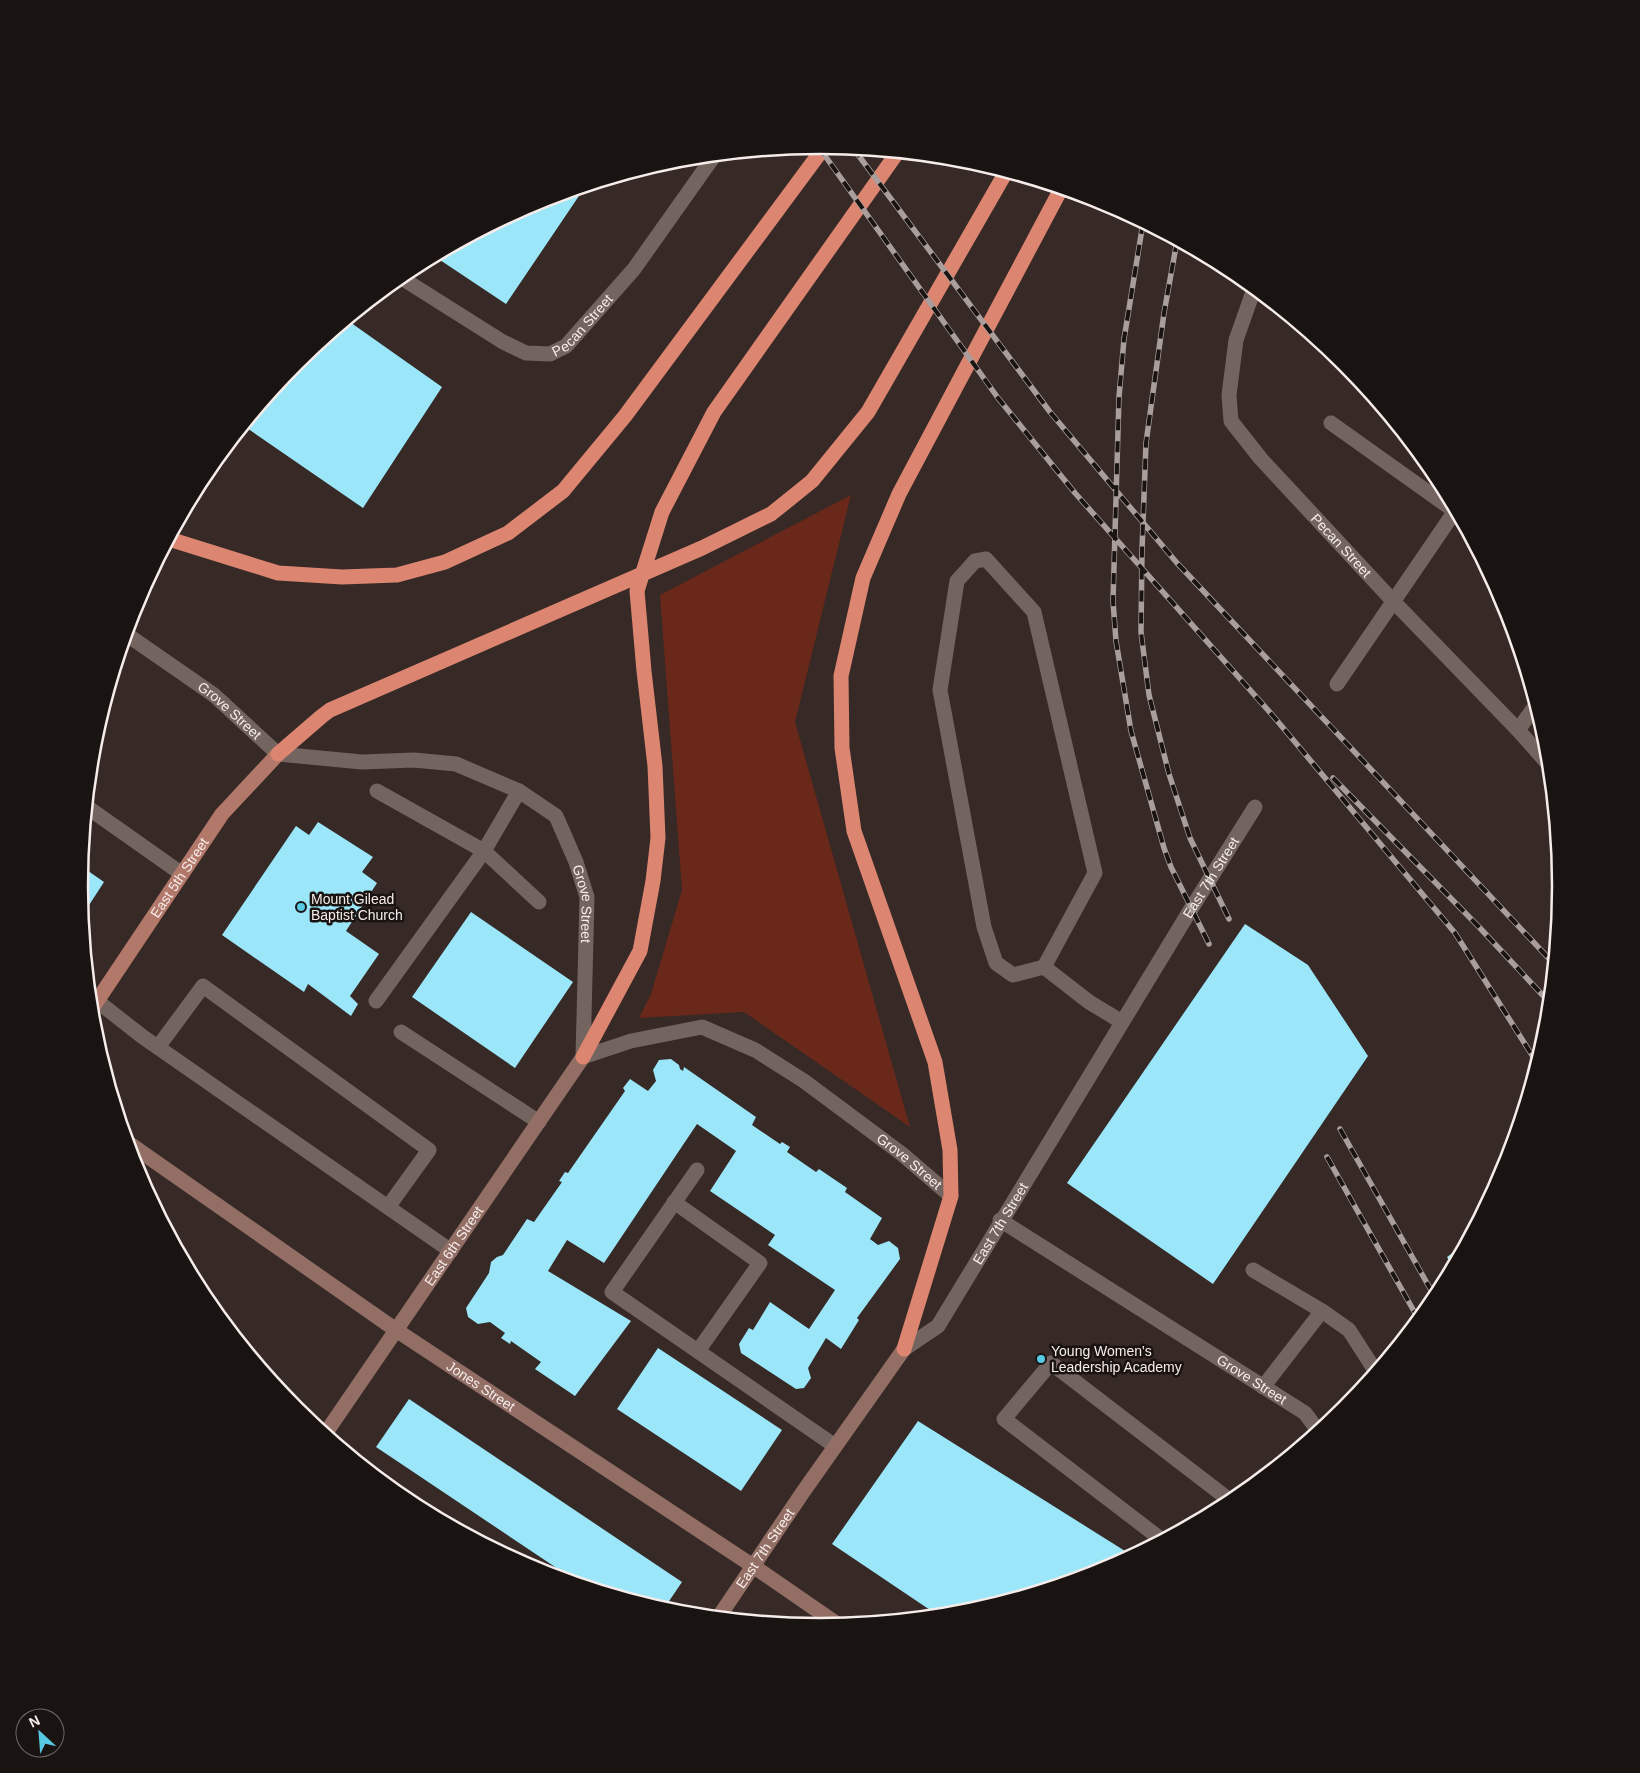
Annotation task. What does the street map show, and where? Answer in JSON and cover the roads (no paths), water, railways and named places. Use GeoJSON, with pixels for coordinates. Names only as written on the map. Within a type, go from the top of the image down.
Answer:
{"type":"FeatureCollection","features":[{"type":"Feature","properties":{"kind":"highway"},"geometry":{"type":"LineString","coordinates":[[175,541],[278,573],[342,578],[398,575],[445,562],[508,532],[563,491],[625,416],[818,154]]}},
{"type":"Feature","properties":{"kind":"highway"},"geometry":{"type":"LineString","coordinates":[[583,1058],[640,951],[653,881],[658,838],[655,766],[637,591],[662,512],[714,412],[893,158]]}},
{"type":"Feature","properties":{"kind":"highway"},"geometry":{"type":"LineString","coordinates":[[278,754],[330,710],[702,548],[770,514],[812,481],[868,412],[1003,177]]}},
{"type":"Feature","properties":{"kind":"highway"},"geometry":{"type":"LineString","coordinates":[[904,1349],[951,1196],[950,1150],[935,1062],[854,831],[842,748],[842,676],[863,578],[899,494],[1058,194]]}},
{"type":"Feature","properties":{"kind":"main road","name":"East 5th Street"},"geometry":{"type":"LineString","coordinates":[[97,1000],[222,814],[278,754]]}},
{"type":"Feature","properties":{"kind":"street","name":"Pecan Street"},"geometry":{"type":"LineString","coordinates":[[407,281],[503,342],[526,354],[550,354],[566,346],[634,269],[709,162]]}},
{"type":"Feature","properties":{"kind":"street","name":"Pecan Street"},"geometry":{"type":"LineString","coordinates":[[1252,295],[1236,340],[1229,395],[1231,421],[1260,459],[1393,601],[1518,730],[1540,755]]}},
{"type":"Feature","properties":{"kind":"street"},"geometry":{"type":"LineString","coordinates":[[1331,423],[1442,501]]}},
{"type":"Feature","properties":{"kind":"street"},"geometry":{"type":"LineString","coordinates":[[1337,684],[1452,517]]}},
{"type":"Feature","properties":{"kind":"street"},"geometry":{"type":"LineString","coordinates":[[986,559],[1034,612],[1095,873],[1044,968],[1013,975],[996,963],[984,927],[940,690],[957,581],[975,561],[986,559]]}},
{"type":"Feature","properties":{"kind":"street","name":"Grove Street"},"geometry":{"type":"LineString","coordinates":[[131,638],[214,695],[278,754],[362,762],[414,760],[456,764],[519,791],[556,816],[576,862],[587,897],[583,1058],[631,1041],[702,1027],[755,1050],[804,1082],[902,1154],[951,1196]]}},
{"type":"Feature","properties":{"kind":"street"},"geometry":{"type":"LineString","coordinates":[[1518,730],[1531,712]]}},
{"type":"Feature","properties":{"kind":"street"},"geometry":{"type":"LineString","coordinates":[[377,791],[484,851],[539,902]]}},
{"type":"Feature","properties":{"kind":"street"},"geometry":{"type":"LineString","coordinates":[[376,1001],[484,851],[519,791]]}},
{"type":"Feature","properties":{"kind":"street","name":"East 7th Street"},"geometry":{"type":"LineString","coordinates":[[722,1613],[835,1446],[904,1349],[938,1326],[1000,1220],[1255,806]]}},
{"type":"Feature","properties":{"kind":"street"},"geometry":{"type":"LineString","coordinates":[[92,811],[182,874]]}},
{"type":"Feature","properties":{"kind":"street"},"geometry":{"type":"LineString","coordinates":[[1044,968],[1088,1002],[1122,1022]]}},
{"type":"Feature","properties":{"kind":"street"},"geometry":{"type":"LineString","coordinates":[[158,1047],[203,986],[429,1150],[388,1207]]}},
{"type":"Feature","properties":{"kind":"street"},"geometry":{"type":"LineString","coordinates":[[98,1008],[158,1047],[451,1251]]}},
{"type":"Feature","properties":{"kind":"street"},"geometry":{"type":"LineString","coordinates":[[401,1032],[539,1122]]}},
{"type":"Feature","properties":{"kind":"street","name":"East 6th Street"},"geometry":{"type":"LineString","coordinates":[[328,1429],[583,1058]]}},
{"type":"Feature","properties":{"kind":"street","name":"Jones Street"},"geometry":{"type":"LineString","coordinates":[[136,1149],[396,1330],[829,1619]]}},
{"type":"Feature","properties":{"kind":"street"},"geometry":{"type":"LineString","coordinates":[[696,1170],[612,1292],[835,1446]]}},
{"type":"Feature","properties":{"kind":"street"},"geometry":{"type":"LineString","coordinates":[[674,1202],[760,1263],[698,1351]]}},
{"type":"Feature","properties":{"kind":"street","name":"Grove Street"},"geometry":{"type":"LineString","coordinates":[[1000,1220],[1305,1413],[1315,1426]]}},
{"type":"Feature","properties":{"kind":"street"},"geometry":{"type":"LineString","coordinates":[[1253,1270],[1322,1311],[1349,1330],[1373,1367]]}},
{"type":"Feature","properties":{"kind":"street"},"geometry":{"type":"LineString","coordinates":[[1263,1387],[1322,1311]]}},
{"type":"Feature","properties":{"kind":"street"},"geometry":{"type":"LineString","coordinates":[[1157,1536],[1004,1419],[1052,1363],[1225,1497]]}},
{"type":"Feature","properties":{"kind":"railway"},"geometry":{"type":"LineString","coordinates":[[824,154],[998,398],[1075,493],[1274,717],[1455,933],[1532,1056]]}},
{"type":"Feature","properties":{"kind":"railway"},"geometry":{"type":"LineString","coordinates":[[859,156],[1050,412],[1177,563],[1548,958]]}},
{"type":"Feature","properties":{"kind":"railway"},"geometry":{"type":"LineString","coordinates":[[1142,229],[1124,339],[1119,397],[1113,601],[1116,641],[1131,731],[1164,848],[1171,867],[1209,944]]}},
{"type":"Feature","properties":{"kind":"railway"},"geometry":{"type":"LineString","coordinates":[[1176,247],[1164,313],[1146,443],[1141,632],[1149,695],[1169,774],[1190,838],[1229,919]]}},
{"type":"Feature","properties":{"kind":"railway"},"geometry":{"type":"LineString","coordinates":[[1333,778],[1479,927],[1544,996]]}},
{"type":"Feature","properties":{"kind":"railway"},"geometry":{"type":"LineString","coordinates":[[1340,1129],[1431,1290]]}},
{"type":"Feature","properties":{"kind":"railway"},"geometry":{"type":"LineString","coordinates":[[1327,1157],[1415,1313]]}},
{"type":"Feature","properties":{"kind":"place","name":"Mount Gilead Baptist Church"},"geometry":{"type":"Point","coordinates":[301,907]}},
{"type":"Feature","properties":{"kind":"place","name":"Young Women's Leadership Academy"},"geometry":{"type":"Point","coordinates":[1041,1359]}}]}
